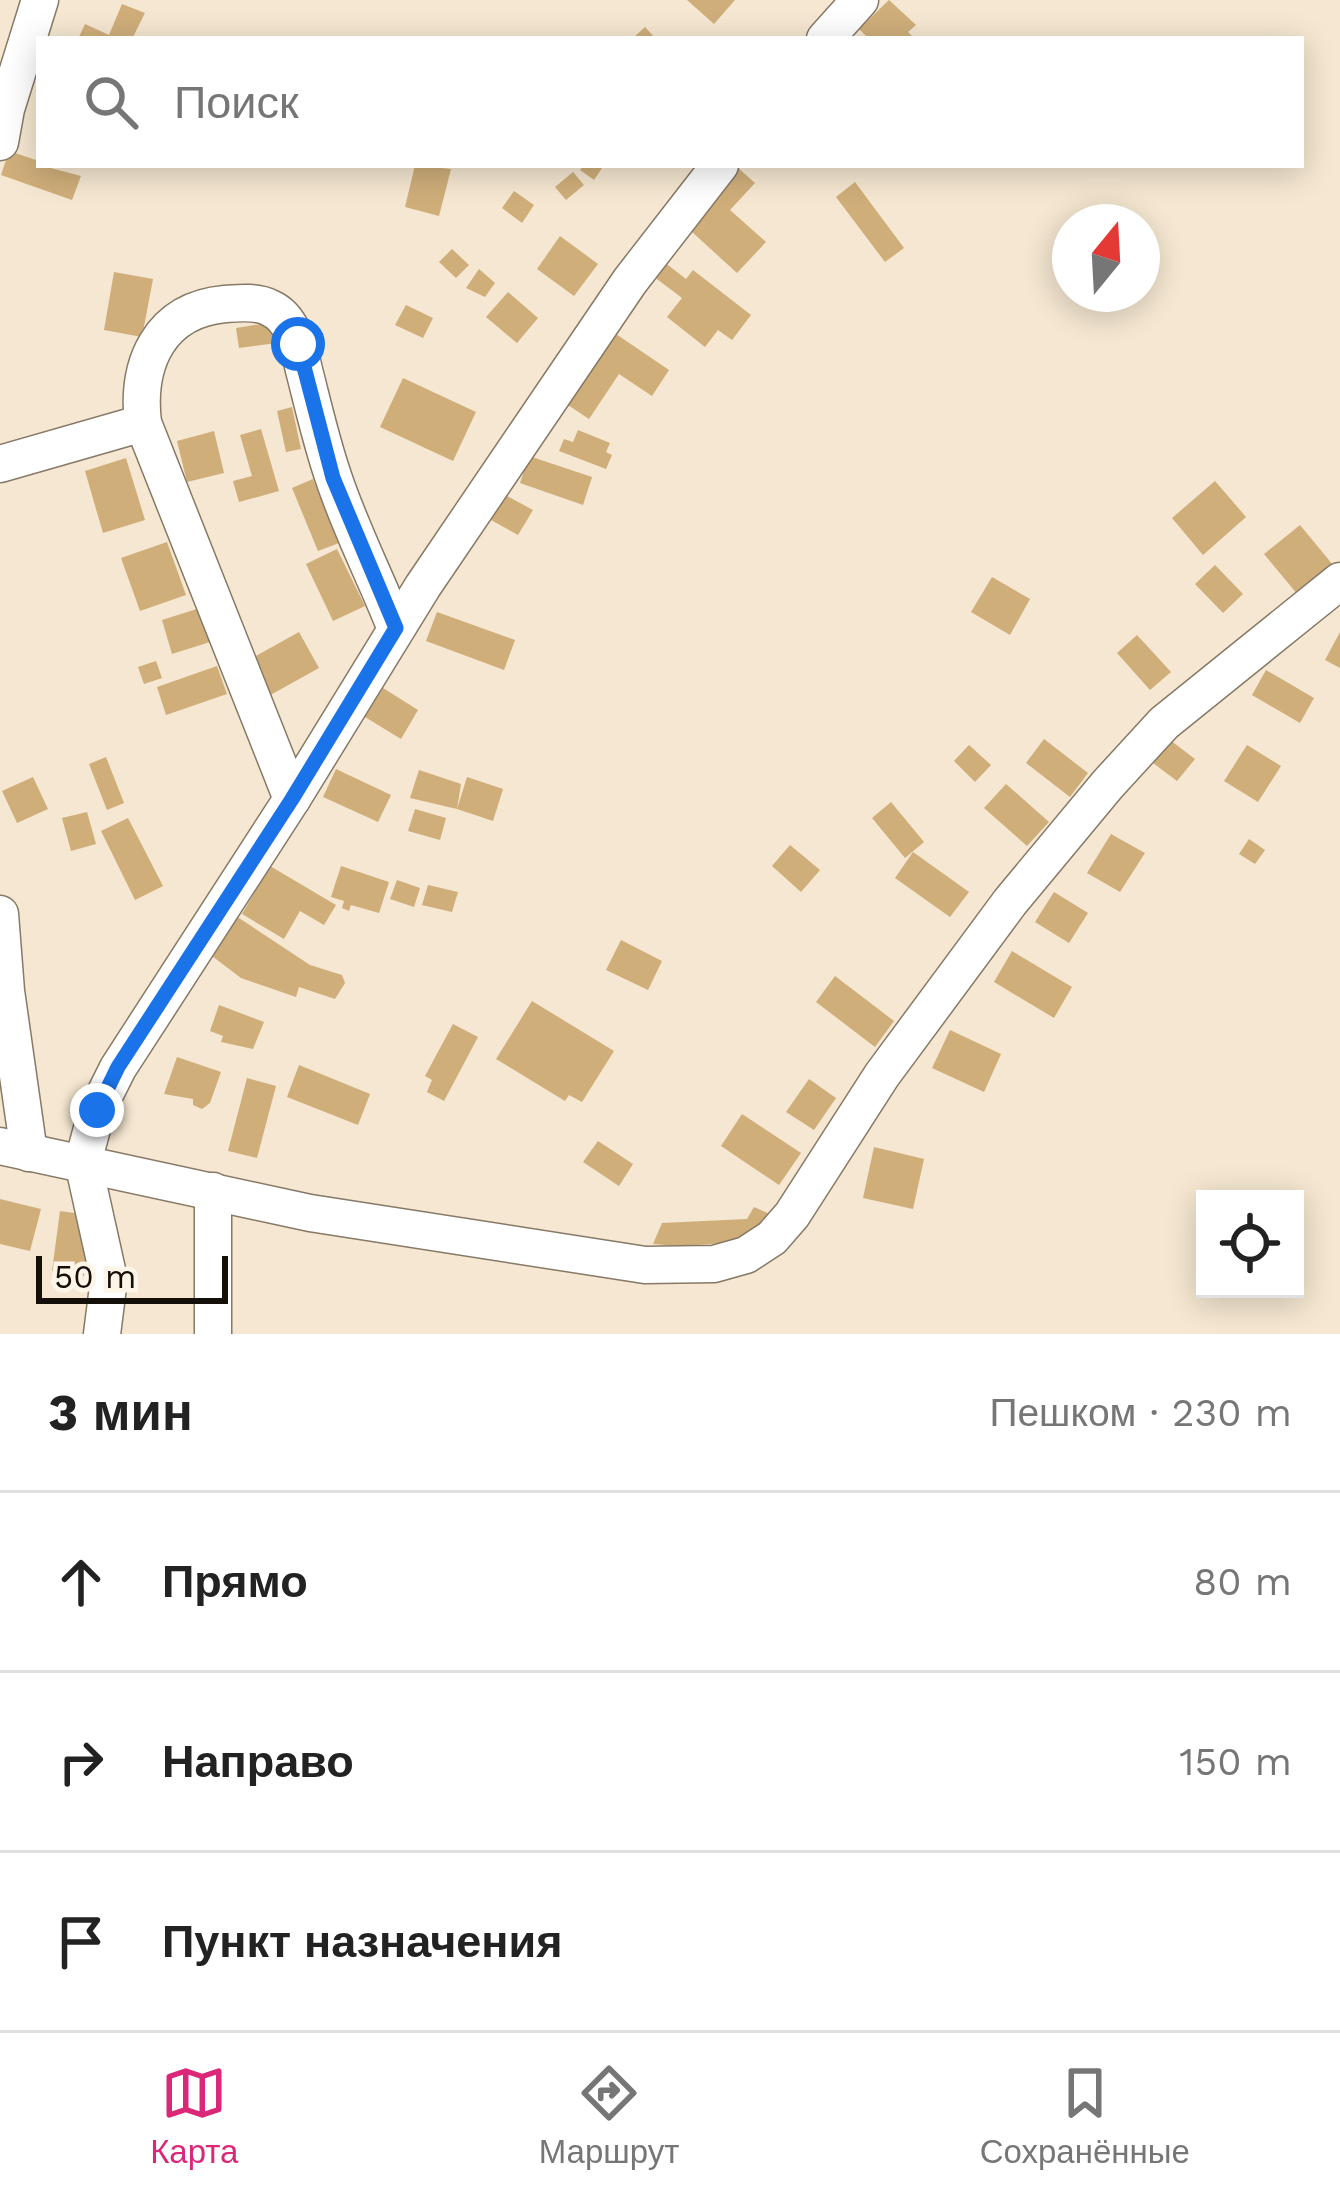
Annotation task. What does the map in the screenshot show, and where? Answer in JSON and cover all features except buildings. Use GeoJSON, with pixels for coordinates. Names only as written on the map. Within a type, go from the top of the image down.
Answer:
{"type":"FeatureCollection","features":[{"type":"Feature","properties":{"kind":"street"},"geometry":{"type":"LineString","coordinates":[[0,142],[40,0]]}},
{"type":"Feature","properties":{"kind":"street"},"geometry":{"type":"LineString","coordinates":[[827,36],[860,0]]}},
{"type":"Feature","properties":{"kind":"street"},"geometry":{"type":"LineString","coordinates":[[102,1334],[109,1279],[83,1162],[97,1110],[118,1067],[292,799],[396,628],[630,281],[718,168]]}},
{"type":"Feature","properties":{"kind":"street"},"geometry":{"type":"LineString","coordinates":[[292,799],[143,423],[139,390],[145,363],[176,321],[219,304],[248,303],[270,308],[285,319],[298,344],[333,478],[396,628]]}},
{"type":"Feature","properties":{"kind":"street"},"geometry":{"type":"LineString","coordinates":[[0,464],[143,423]]}},
{"type":"Feature","properties":{"kind":"street"},"geometry":{"type":"LineString","coordinates":[[0,914],[15,1149],[310,1213],[645,1265],[714,1264],[746,1255],[772,1238],[792,1215],[882,1075],[1010,902],[1108,784],[1164,723],[1340,581]]}},
{"type":"Feature","properties":{"kind":"street"},"geometry":{"type":"LineString","coordinates":[[213,1191],[213,1334]]}},
{"type":"Feature","properties":{"kind":"route"},"geometry":{"type":"LineString","coordinates":[[97,1110],[118,1067],[292,799],[396,628],[333,478],[298,344]]}}]}
